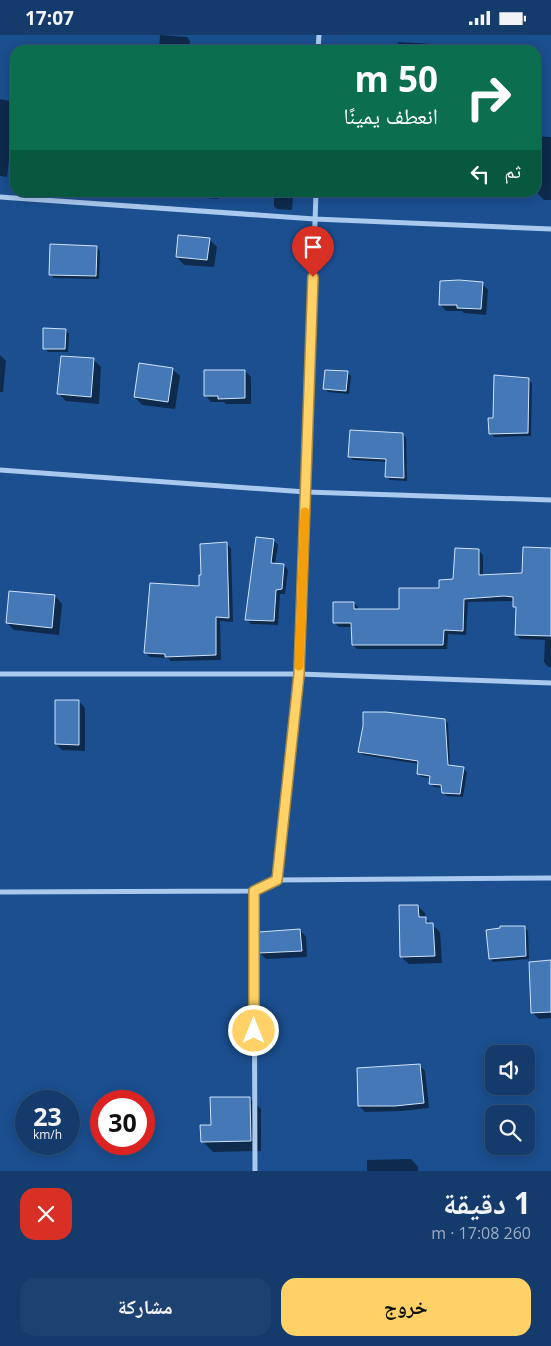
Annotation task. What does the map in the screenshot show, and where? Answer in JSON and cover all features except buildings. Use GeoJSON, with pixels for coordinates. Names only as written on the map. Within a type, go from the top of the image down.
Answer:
{"type":"FeatureCollection","features":[{"type":"Feature","properties":{"kind":"street"},"geometry":{"type":"LineString","coordinates":[[0,197],[315,219],[551,229]]}},
{"type":"Feature","properties":{"kind":"street"},"geometry":{"type":"LineString","coordinates":[[277,880],[299,674],[316,197]]}},
{"type":"Feature","properties":{"kind":"street"},"geometry":{"type":"LineString","coordinates":[[0,471],[306,492],[551,500]]}},
{"type":"Feature","properties":{"kind":"street"},"geometry":{"type":"LineString","coordinates":[[0,673],[299,674],[551,683]]}},
{"type":"Feature","properties":{"kind":"street"},"geometry":{"type":"LineString","coordinates":[[0,892],[254,891],[277,880],[551,878]]}},
{"type":"Feature","properties":{"kind":"street"},"geometry":{"type":"LineString","coordinates":[[254,891],[255,1171]]}},
{"type":"Feature","properties":{"kind":"slow traffic"},"geometry":{"type":"LineString","coordinates":[[299,666],[305,512]]}},
{"type":"Feature","properties":{"kind":"route"},"geometry":{"type":"LineString","coordinates":[[254,1031],[254,891],[277,880],[299,674],[313,277]]}}]}
